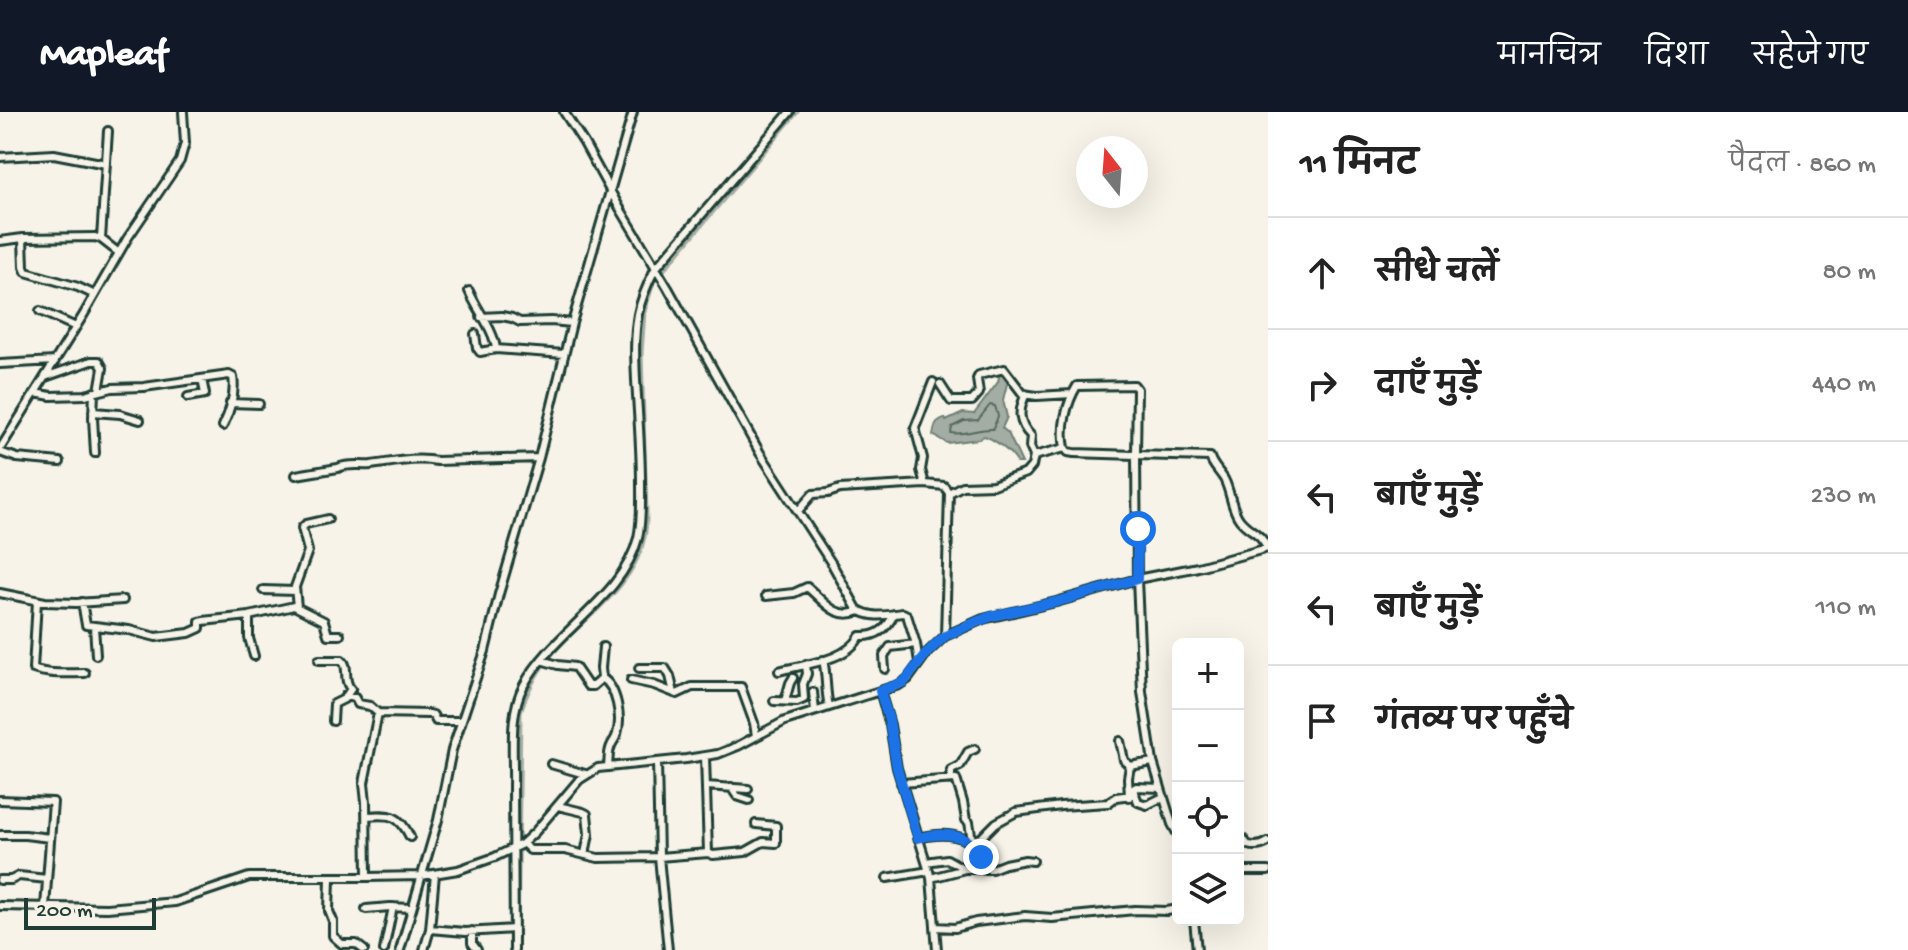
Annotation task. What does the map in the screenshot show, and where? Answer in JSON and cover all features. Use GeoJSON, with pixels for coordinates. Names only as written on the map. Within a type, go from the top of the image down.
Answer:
{"type":"FeatureCollection","features":[{"type":"Feature","properties":{"kind":"street"},"geometry":{"type":"LineString","coordinates":[[60,462],[17,458],[0,451],[119,253],[183,154],[183,112]]}},
{"type":"Feature","properties":{"kind":"street"},"geometry":{"type":"LineString","coordinates":[[564,112],[760,453],[860,611],[872,615],[907,615],[919,662]]}},
{"type":"Feature","properties":{"kind":"street"},"geometry":{"type":"LineString","coordinates":[[400,950],[438,820],[452,750],[485,651],[539,458],[572,323],[633,112]]}},
{"type":"Feature","properties":{"kind":"street"},"geometry":{"type":"LineString","coordinates":[[514,950],[518,846],[516,704],[525,684],[542,660],[612,585],[632,556],[637,541],[641,506],[635,357],[638,314],[646,288],[790,112]]}},
{"type":"Feature","properties":{"kind":"street"},"geometry":{"type":"LineString","coordinates":[[101,239],[108,131]]}},
{"type":"Feature","properties":{"kind":"street"},"geometry":{"type":"LineString","coordinates":[[0,157],[54,154],[106,164]]}},
{"type":"Feature","properties":{"kind":"street"},"geometry":{"type":"LineString","coordinates":[[0,241],[95,237],[119,253]]}},
{"type":"Feature","properties":{"kind":"street"},"geometry":{"type":"LineString","coordinates":[[23,238],[26,272],[95,295]]}},
{"type":"Feature","properties":{"kind":"street"},"geometry":{"type":"LineString","coordinates":[[469,291],[492,332],[496,349]]}},
{"type":"Feature","properties":{"kind":"street"},"geometry":{"type":"LineString","coordinates":[[40,311],[76,327]]}},
{"type":"Feature","properties":{"kind":"street"},"geometry":{"type":"LineString","coordinates":[[481,317],[502,316],[520,322],[572,323]]}},
{"type":"Feature","properties":{"kind":"street"},"geometry":{"type":"LineString","coordinates":[[475,334],[480,352],[496,349],[563,361]]}},
{"type":"Feature","properties":{"kind":"street"},"geometry":{"type":"LineString","coordinates":[[0,364],[55,361]]}},
{"type":"Feature","properties":{"kind":"street"},"geometry":{"type":"LineString","coordinates":[[45,377],[99,361],[103,368],[93,412],[95,453]]}},
{"type":"Feature","properties":{"kind":"street"},"geometry":{"type":"LineString","coordinates":[[925,484],[921,470],[923,458],[915,428],[936,383],[951,401],[972,401],[979,393],[979,375],[1004,369],[1026,394],[1072,394]]}},
{"type":"Feature","properties":{"kind":"street"},"geometry":{"type":"LineString","coordinates":[[35,393],[51,396],[91,395],[112,388],[231,376],[234,395],[223,426]]}},
{"type":"Feature","properties":{"kind":"street"},"geometry":{"type":"LineString","coordinates":[[188,397],[205,394],[202,379]]}},
{"type":"Feature","properties":{"kind":"street"},"geometry":{"type":"LineString","coordinates":[[0,906],[107,908],[175,902],[249,877],[421,876],[470,866],[518,846],[585,774],[598,768],[705,756],[729,750],[776,725],[904,682],[945,636],[983,619],[1137,579],[1198,567],[1267,548],[1261,536],[1245,526],[1234,513],[1229,490],[1210,457],[1136,455],[1074,453],[1068,452],[1062,428],[1072,394],[1078,386],[1134,385],[1137,389],[1136,455],[1137,579],[1142,692],[1153,762],[1172,824]]}},
{"type":"Feature","properties":{"kind":"street"},"geometry":{"type":"LineString","coordinates":[[949,493],[962,486],[993,485],[1026,473],[1032,466],[1031,436],[1022,425],[1022,404],[1026,394]]}},
{"type":"Feature","properties":{"kind":"street"},"geometry":{"type":"LineString","coordinates":[[230,403],[259,404]]}},
{"type":"Feature","properties":{"kind":"street"},"geometry":{"type":"LineString","coordinates":[[93,412],[120,414],[140,420]]}},
{"type":"Feature","properties":{"kind":"street"},"geometry":{"type":"LineString","coordinates":[[1034,456],[1065,448]]}},
{"type":"Feature","properties":{"kind":"street"},"geometry":{"type":"LineString","coordinates":[[296,475],[345,465],[372,465],[423,458],[437,461],[539,458]]}},
{"type":"Feature","properties":{"kind":"street"},"geometry":{"type":"LineString","coordinates":[[798,511],[815,493],[840,489],[942,485],[949,493],[945,636]]}},
{"type":"Feature","properties":{"kind":"street"},"geometry":{"type":"LineString","coordinates":[[297,607],[296,582],[308,551],[302,528],[306,524],[328,519]]}},
{"type":"Feature","properties":{"kind":"street"},"geometry":{"type":"LineString","coordinates":[[766,596],[794,593],[807,587],[837,612],[850,615],[860,611]]}},
{"type":"Feature","properties":{"kind":"street"},"geometry":{"type":"LineString","coordinates":[[263,590],[295,591]]}},
{"type":"Feature","properties":{"kind":"street"},"geometry":{"type":"LineString","coordinates":[[0,593],[37,601],[123,600]]}},
{"type":"Feature","properties":{"kind":"street"},"geometry":{"type":"LineString","coordinates":[[37,601],[33,669],[51,673],[85,673]]}},
{"type":"Feature","properties":{"kind":"street"},"geometry":{"type":"LineString","coordinates":[[82,602],[85,624],[156,637],[189,633],[200,628],[201,621],[297,607],[324,621],[328,635],[340,635]]}},
{"type":"Feature","properties":{"kind":"street"},"geometry":{"type":"LineString","coordinates":[[779,671],[823,660],[850,648],[857,644],[860,636],[883,631],[894,614]]}},
{"type":"Feature","properties":{"kind":"street"},"geometry":{"type":"LineString","coordinates":[[249,616],[254,656]]}},
{"type":"Feature","properties":{"kind":"street"},"geometry":{"type":"LineString","coordinates":[[94,627],[96,655]]}},
{"type":"Feature","properties":{"kind":"street"},"geometry":{"type":"LineString","coordinates":[[885,669],[884,656],[890,647],[916,644]]}},
{"type":"Feature","properties":{"kind":"street"},"geometry":{"type":"LineString","coordinates":[[602,678],[603,647]]}},
{"type":"Feature","properties":{"kind":"street"},"geometry":{"type":"LineString","coordinates":[[319,660],[345,662],[346,683],[351,689],[344,699],[334,704],[333,721]]}},
{"type":"Feature","properties":{"kind":"street"},"geometry":{"type":"LineString","coordinates":[[542,660],[575,667],[588,686],[593,686],[602,678]]}},
{"type":"Feature","properties":{"kind":"street"},"geometry":{"type":"LineString","coordinates":[[823,660],[829,706]]}},
{"type":"Feature","properties":{"kind":"street"},"geometry":{"type":"LineString","coordinates":[[774,701],[797,702],[805,698],[803,684],[807,674],[806,664]]}},
{"type":"Feature","properties":{"kind":"street"},"geometry":{"type":"LineString","coordinates":[[639,668],[665,668],[674,693]]}},
{"type":"Feature","properties":{"kind":"street"},"geometry":{"type":"LineString","coordinates":[[602,678],[615,693],[617,709],[618,729],[609,749],[608,766]]}},
{"type":"Feature","properties":{"kind":"street"},"geometry":{"type":"LineString","coordinates":[[785,701],[793,678]]}},
{"type":"Feature","properties":{"kind":"street"},"geometry":{"type":"LineString","coordinates":[[631,680],[674,693],[692,687],[741,687],[756,736]]}},
{"type":"Feature","properties":{"kind":"street"},"geometry":{"type":"LineString","coordinates":[[880,691],[901,783],[930,874],[937,950]]}},
{"type":"Feature","properties":{"kind":"street"},"geometry":{"type":"LineString","coordinates":[[813,692],[815,711]]}},
{"type":"Feature","properties":{"kind":"street"},"geometry":{"type":"LineString","coordinates":[[345,696],[355,698],[358,704],[370,706],[378,713],[431,714],[436,721],[461,721]]}},
{"type":"Feature","properties":{"kind":"street"},"geometry":{"type":"LineString","coordinates":[[797,702],[800,716]]}},
{"type":"Feature","properties":{"kind":"street"},"geometry":{"type":"LineString","coordinates":[[367,877],[364,783],[378,713]]}},
{"type":"Feature","properties":{"kind":"street"},"geometry":{"type":"LineString","coordinates":[[1120,741],[1124,760],[1130,766]]}},
{"type":"Feature","properties":{"kind":"street"},"geometry":{"type":"LineString","coordinates":[[951,779],[950,772],[960,766],[966,753],[975,749]]}},
{"type":"Feature","properties":{"kind":"street"},"geometry":{"type":"LineString","coordinates":[[705,756],[708,853]]}},
{"type":"Feature","properties":{"kind":"street"},"geometry":{"type":"LineString","coordinates":[[657,762],[659,857],[668,950]]}},
{"type":"Feature","properties":{"kind":"street"},"geometry":{"type":"LineString","coordinates":[[1130,766],[1153,762]]}},
{"type":"Feature","properties":{"kind":"street"},"geometry":{"type":"LineString","coordinates":[[551,764],[585,774]]}},
{"type":"Feature","properties":{"kind":"street"},"geometry":{"type":"LineString","coordinates":[[1130,766],[1128,778],[1131,793],[1138,802],[1147,805],[1163,797]]}},
{"type":"Feature","properties":{"kind":"street"},"geometry":{"type":"LineString","coordinates":[[901,783],[958,781],[972,842],[981,857]]}},
{"type":"Feature","properties":{"kind":"street"},"geometry":{"type":"LineString","coordinates":[[707,786],[748,789]]}},
{"type":"Feature","properties":{"kind":"street"},"geometry":{"type":"LineString","coordinates":[[731,787],[737,796],[749,800]]}},
{"type":"Feature","properties":{"kind":"street"},"geometry":{"type":"LineString","coordinates":[[918,838],[954,835],[972,842],[1016,812],[1108,803],[1131,793],[1136,787],[1161,788]]}},
{"type":"Feature","properties":{"kind":"street"},"geometry":{"type":"LineString","coordinates":[[0,800],[53,802],[45,907]]}},
{"type":"Feature","properties":{"kind":"street"},"geometry":{"type":"LineString","coordinates":[[558,806],[587,814],[589,834],[585,854]]}},
{"type":"Feature","properties":{"kind":"street"},"geometry":{"type":"LineString","coordinates":[[367,816],[390,815],[410,837]]}},
{"type":"Feature","properties":{"kind":"street"},"geometry":{"type":"LineString","coordinates":[[518,846],[530,850],[561,849],[598,858],[713,855],[745,852],[763,842],[776,843],[776,826],[756,824]]}},
{"type":"Feature","properties":{"kind":"street"},"geometry":{"type":"LineString","coordinates":[[0,835],[50,838]]}},
{"type":"Feature","properties":{"kind":"street"},"geometry":{"type":"LineString","coordinates":[[1244,840],[1249,846],[1268,842]]}},
{"type":"Feature","properties":{"kind":"street"},"geometry":{"type":"LineString","coordinates":[[926,862],[947,859],[965,869]]}},
{"type":"Feature","properties":{"kind":"street"},"geometry":{"type":"LineString","coordinates":[[887,878],[992,869],[1025,860],[1033,861]]}},
{"type":"Feature","properties":{"kind":"street"},"geometry":{"type":"LineString","coordinates":[[1244,871],[1268,871]]}},
{"type":"Feature","properties":{"kind":"street"},"geometry":{"type":"LineString","coordinates":[[424,950],[430,929],[435,874]]}},
{"type":"Feature","properties":{"kind":"street"},"geometry":{"type":"LineString","coordinates":[[0,880],[19,876],[47,879]]}},
{"type":"Feature","properties":{"kind":"street"},"geometry":{"type":"LineString","coordinates":[[330,878],[332,934],[339,946],[356,944],[364,950]]}},
{"type":"Feature","properties":{"kind":"street"},"geometry":{"type":"LineString","coordinates":[[384,950],[393,907]]}},
{"type":"Feature","properties":{"kind":"street"},"geometry":{"type":"LineString","coordinates":[[366,909],[411,908]]}},
{"type":"Feature","properties":{"kind":"street"},"geometry":{"type":"LineString","coordinates":[[935,927],[955,928],[1025,916],[1052,918],[1135,910],[1172,910]]}},
{"type":"Feature","properties":{"kind":"street"},"geometry":{"type":"LineString","coordinates":[[1194,926],[1197,950]]}},
{"type":"Feature","properties":{"kind":"street"},"geometry":{"type":"LineString","coordinates":[[430,929],[514,929]]}},
{"type":"Feature","properties":{"kind":"street"},"geometry":{"type":"LineString","coordinates":[[472,931],[472,943],[477,950]]}},
{"type":"Feature","properties":{"kind":"water"},"geometry":{"type":"Polygon","coordinates":[[[1005,370],[1008,380],[1003,400],[1007,417],[1002,428],[1008,433],[1022,463],[1017,463],[1003,447],[984,436],[947,443],[933,435],[936,424],[942,419],[946,421],[963,413],[974,414],[998,382],[1000,371],[1005,370]]]}},
{"type":"Feature","properties":{"kind":"waterway"},"geometry":{"type":"LineString","coordinates":[[517,950],[520,711],[542,666],[628,575],[644,537],[646,512],[641,353],[644,312],[653,282],[797,112]]}},
{"type":"Feature","properties":{"kind":"route"},"geometry":{"type":"LineString","coordinates":[[981,857],[976,846],[958,836],[918,838],[897,768],[889,720],[880,691],[904,682],[945,636],[974,623],[1133,582],[1137,579],[1138,529]]}}]}
